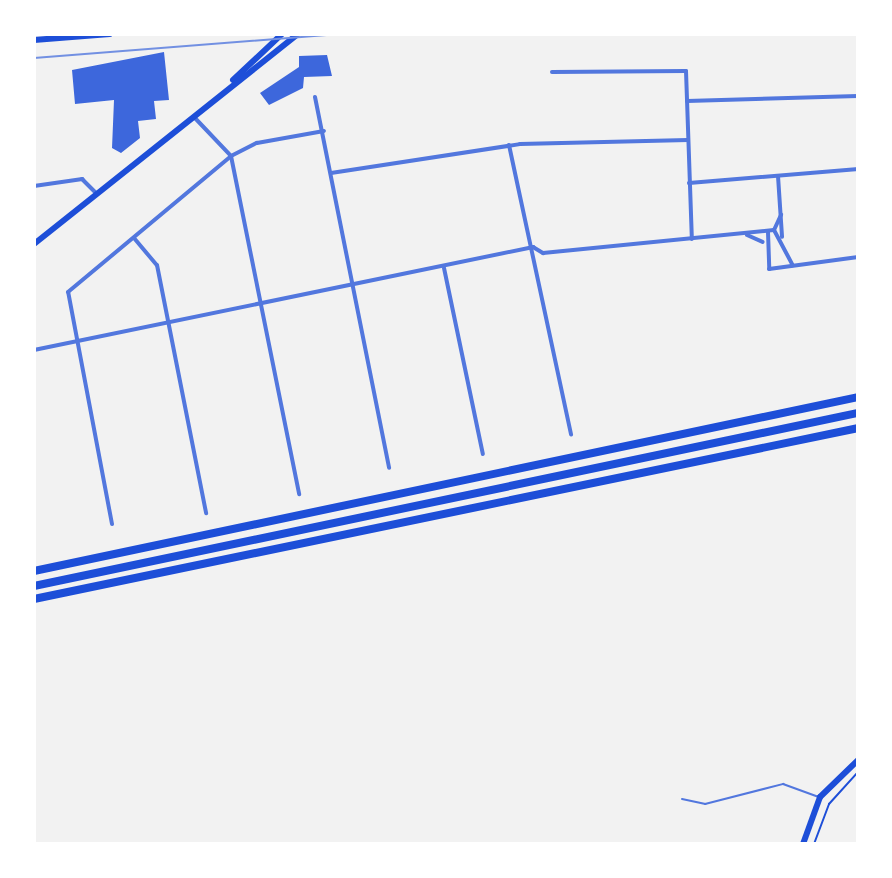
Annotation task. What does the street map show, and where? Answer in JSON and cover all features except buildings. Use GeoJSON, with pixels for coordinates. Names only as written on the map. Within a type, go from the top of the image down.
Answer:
{"type":"FeatureCollection","features":[{"type":"Feature","properties":{"kind":"highway"},"geometry":{"type":"LineString","coordinates":[[34,571],[858,397]]}},
{"type":"Feature","properties":{"kind":"highway"},"geometry":{"type":"LineString","coordinates":[[34,586],[858,413]]}},
{"type":"Feature","properties":{"kind":"highway"},"geometry":{"type":"LineString","coordinates":[[34,599],[858,428]]}},
{"type":"Feature","properties":{"kind":"main road"},"geometry":{"type":"LineString","coordinates":[[34,40],[110,34]]}},
{"type":"Feature","properties":{"kind":"main road"},"geometry":{"type":"LineString","coordinates":[[225,88],[282,34]]}},
{"type":"Feature","properties":{"kind":"main road"},"geometry":{"type":"LineString","coordinates":[[34,244],[225,88],[298,34]]}},
{"type":"Feature","properties":{"kind":"main road"},"geometry":{"type":"LineString","coordinates":[[803,844],[820,797],[858,760]]}},
{"type":"Feature","properties":{"kind":"street"},"geometry":{"type":"LineString","coordinates":[[552,72],[686,71],[692,239]]}},
{"type":"Feature","properties":{"kind":"street"},"geometry":{"type":"LineString","coordinates":[[687,101],[858,96]]}},
{"type":"Feature","properties":{"kind":"street"},"geometry":{"type":"LineString","coordinates":[[315,97],[389,468]]}},
{"type":"Feature","properties":{"kind":"street"},"geometry":{"type":"LineString","coordinates":[[192,115],[231,156],[299,494]]}},
{"type":"Feature","properties":{"kind":"street"},"geometry":{"type":"LineString","coordinates":[[112,524],[68,292],[231,156],[257,143],[324,131]]}},
{"type":"Feature","properties":{"kind":"street"},"geometry":{"type":"LineString","coordinates":[[331,173],[509,145],[688,140]]}},
{"type":"Feature","properties":{"kind":"street"},"geometry":{"type":"LineString","coordinates":[[509,145],[571,434]]}},
{"type":"Feature","properties":{"kind":"street"},"geometry":{"type":"LineString","coordinates":[[689,183],[858,169]]}},
{"type":"Feature","properties":{"kind":"street"},"geometry":{"type":"LineString","coordinates":[[778,176],[782,237],[795,266]]}},
{"type":"Feature","properties":{"kind":"street"},"geometry":{"type":"LineString","coordinates":[[34,186],[82,179],[95,192]]}},
{"type":"Feature","properties":{"kind":"street"},"geometry":{"type":"LineString","coordinates":[[781,215],[763,242],[769,269],[858,257]]}},
{"type":"Feature","properties":{"kind":"street"},"geometry":{"type":"LineString","coordinates":[[34,350],[444,268],[533,247],[543,253],[771,230],[782,237]]}},
{"type":"Feature","properties":{"kind":"street"},"geometry":{"type":"LineString","coordinates":[[745,234],[763,242]]}},
{"type":"Feature","properties":{"kind":"street"},"geometry":{"type":"LineString","coordinates":[[134,238],[157,265],[206,513]]}},
{"type":"Feature","properties":{"kind":"street"},"geometry":{"type":"LineString","coordinates":[[444,268],[483,454]]}},
{"type":"Feature","properties":{"kind":"lane"},"geometry":{"type":"LineString","coordinates":[[682,799],[705,804],[783,784],[820,797]]}},
{"type":"Feature","properties":{"kind":"path"},"geometry":{"type":"LineString","coordinates":[[814,844],[829,804],[858,772]]}},
{"type":"Feature","properties":{"kind":"tram line"},"geometry":{"type":"LineString","coordinates":[[34,58],[336,34]]}}]}
